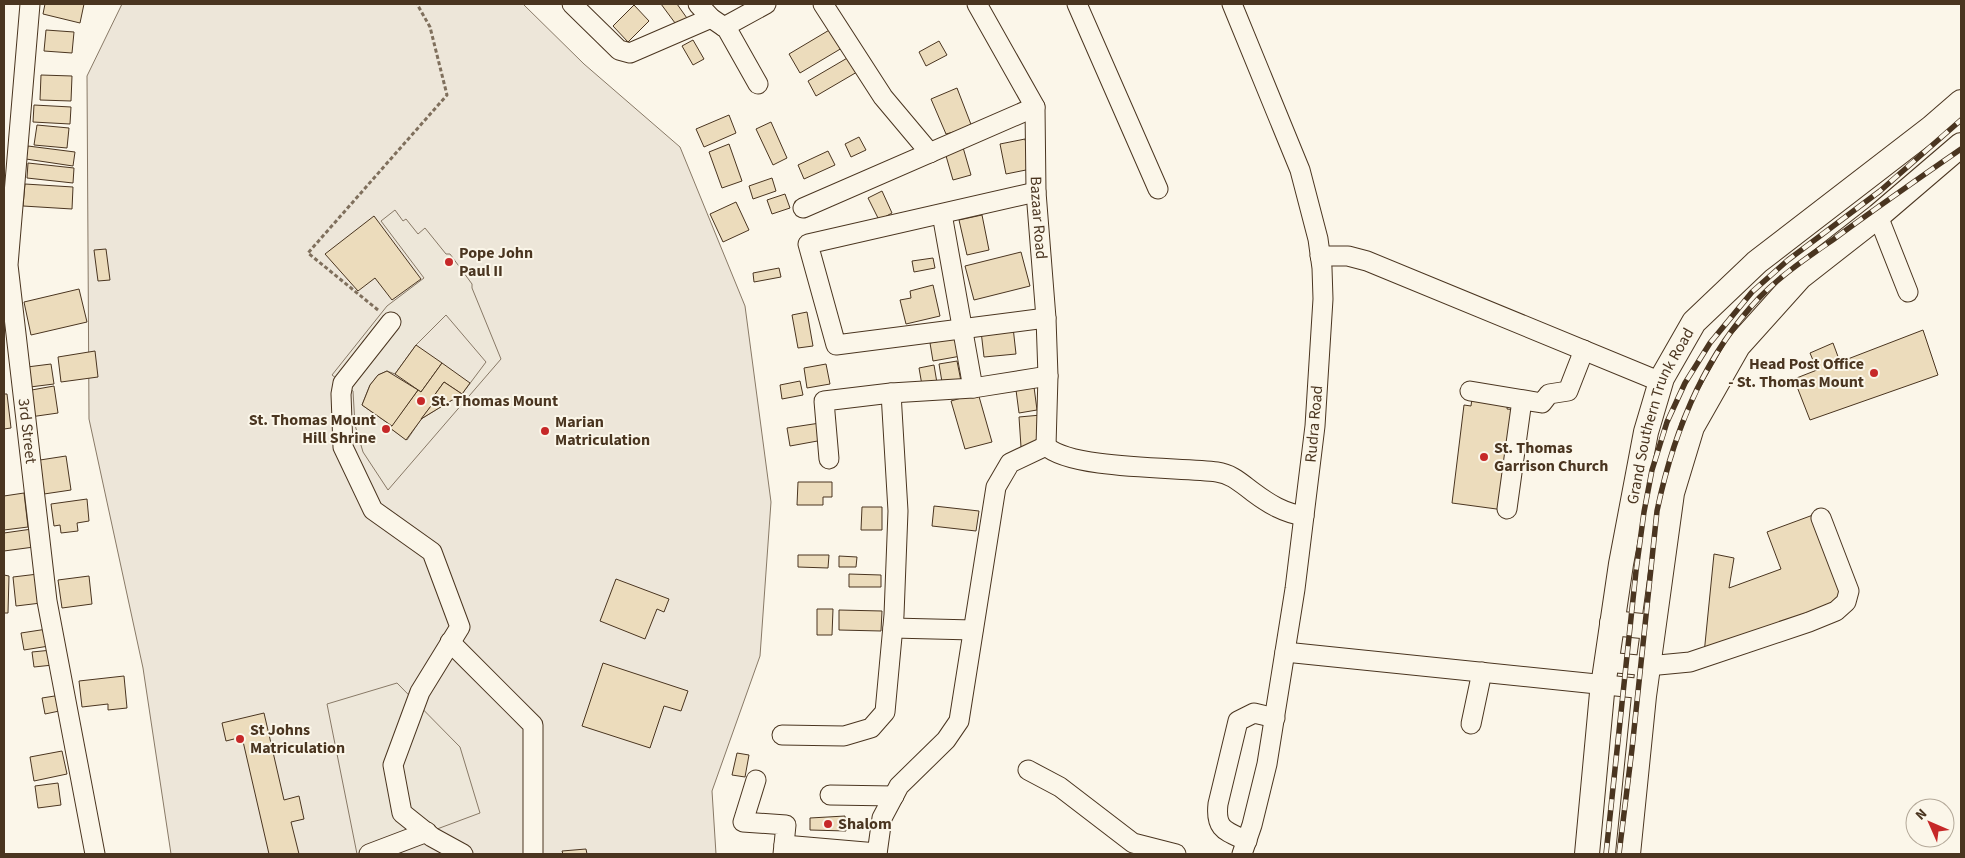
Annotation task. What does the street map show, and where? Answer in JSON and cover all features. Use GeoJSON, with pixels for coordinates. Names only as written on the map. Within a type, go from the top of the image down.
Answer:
{"type":"FeatureCollection","features":[{"type":"Feature","properties":{"kind":"main road","name":"Grand Southern Trunk Road"},"geometry":{"type":"LineString","coordinates":[[1587,854],[1605,673],[1621,564],[1646,432],[1661,382],[1694,322],[1757,262],[1931,128],[1961,102]]}},
{"type":"Feature","properties":{"kind":"main road","name":"Grand Southern Trunk Road"},"geometry":{"type":"LineString","coordinates":[[1628,854],[1652,627],[1672,493],[1692,426],[1738,346],[1800,277],[1878,216],[1961,146]]}},
{"type":"Feature","properties":{"kind":"main road"},"geometry":{"type":"LineString","coordinates":[[1612,623],[1652,627]]}},
{"type":"Feature","properties":{"kind":"street","name":"3rd Street"},"geometry":{"type":"LineString","coordinates":[[30,4],[8,265],[46,601],[95,854]]}},
{"type":"Feature","properties":{"kind":"street"},"geometry":{"type":"LineString","coordinates":[[572,4],[619,50],[630,53],[718,23],[766,4]]}},
{"type":"Feature","properties":{"kind":"street"},"geometry":{"type":"LineString","coordinates":[[698,4],[718,23],[758,84]]}},
{"type":"Feature","properties":{"kind":"street"},"geometry":{"type":"LineString","coordinates":[[824,4],[884,97],[930,153]]}},
{"type":"Feature","properties":{"kind":"street","name":"Bazaar Road"},"geometry":{"type":"LineString","coordinates":[[977,4],[1035,107],[1036,192],[1046,318],[1048,376],[1046,446]]}},
{"type":"Feature","properties":{"kind":"street"},"geometry":{"type":"LineString","coordinates":[[1077,4],[1158,189]]}},
{"type":"Feature","properties":{"kind":"street","name":"Rudra Road"},"geometry":{"type":"LineString","coordinates":[[1232,4],[1300,170],[1313,213],[1320,256],[1323,299],[1315,426],[1285,652],[1264,777],[1244,848]]}},
{"type":"Feature","properties":{"kind":"street"},"geometry":{"type":"LineString","coordinates":[[804,208],[1035,107]]}},
{"type":"Feature","properties":{"kind":"street"},"geometry":{"type":"LineString","coordinates":[[1036,192],[808,244],[836,345],[1046,318]]}},
{"type":"Feature","properties":{"kind":"street"},"geometry":{"type":"LineString","coordinates":[[942,214],[972,388]]}},
{"type":"Feature","properties":{"kind":"street"},"geometry":{"type":"LineString","coordinates":[[1878,216],[1908,292]]}},
{"type":"Feature","properties":{"kind":"street"},"geometry":{"type":"LineString","coordinates":[[1320,256],[1348,256],[1367,261],[1661,382]]}},
{"type":"Feature","properties":{"kind":"street"},"geometry":{"type":"LineString","coordinates":[[390,322],[343,383],[341,394],[343,447],[373,510],[432,552],[455,634],[533,725],[533,854]]}},
{"type":"Feature","properties":{"kind":"street"},"geometry":{"type":"LineString","coordinates":[[1470,392],[1542,403],[1549,394],[1568,391],[1584,350]]}},
{"type":"Feature","properties":{"kind":"street"},"geometry":{"type":"LineString","coordinates":[[829,459],[824,401],[892,393],[972,388],[1048,376]]}},
{"type":"Feature","properties":{"kind":"street"},"geometry":{"type":"LineString","coordinates":[[782,735],[844,736],[871,728],[885,712],[893,628],[898,511],[892,393]]}},
{"type":"Feature","properties":{"kind":"street"},"geometry":{"type":"LineString","coordinates":[[1507,509],[1522,400]]}},
{"type":"Feature","properties":{"kind":"street"},"geometry":{"type":"LineString","coordinates":[[756,780],[743,822],[786,825],[784,850],[877,854],[882,818],[899,786],[946,740],[959,721],[996,487],[1010,463],[1046,446],[1059,455],[1071,459],[1219,472],[1236,479],[1278,509],[1304,516]]}},
{"type":"Feature","properties":{"kind":"street"},"geometry":{"type":"LineString","coordinates":[[1285,652],[1482,672],[1605,673],[1646,677],[1809,622],[1836,611],[1846,602],[1849,591],[1821,518]]}},
{"type":"Feature","properties":{"kind":"street"},"geometry":{"type":"LineString","coordinates":[[893,628],[973,630]]}},
{"type":"Feature","properties":{"kind":"street"},"geometry":{"type":"LineString","coordinates":[[455,634],[420,692],[393,765],[402,813],[427,832],[463,854]]}},
{"type":"Feature","properties":{"kind":"street"},"geometry":{"type":"LineString","coordinates":[[1471,724],[1482,672]]}},
{"type":"Feature","properties":{"kind":"street"},"geometry":{"type":"LineString","coordinates":[[1244,848],[1220,824],[1216,817],[1218,804],[1238,721],[1254,714],[1275,718]]}},
{"type":"Feature","properties":{"kind":"street"},"geometry":{"type":"LineString","coordinates":[[1028,770],[1060,787],[1133,843],[1176,854]]}},
{"type":"Feature","properties":{"kind":"street"},"geometry":{"type":"LineString","coordinates":[[830,795],[894,796]]}},
{"type":"Feature","properties":{"kind":"street"},"geometry":{"type":"LineString","coordinates":[[369,854],[427,832]]}},
{"type":"Feature","properties":{"kind":"path"},"geometry":{"type":"LineString","coordinates":[[390,322],[374,306],[308,253],[447,95],[430,27],[417,4]]}},
{"type":"Feature","properties":{"kind":"shaded area","name":"St. Thomas Mount"},"geometry":{"type":"Polygon","coordinates":[[[122,4],[523,4],[584,64],[680,147],[745,306],[771,502],[760,656],[712,791],[716,854],[171,854],[143,668],[89,419],[87,76],[122,4]]]}},
{"type":"Feature","properties":{"kind":"shaded area"},"geometry":{"type":"Polygon","coordinates":[[[395,210],[403,221],[406,219],[418,234],[425,228],[446,254],[450,254],[472,284],[501,359],[388,490],[363,452],[355,425],[353,391],[332,375],[387,306],[424,278],[381,221],[395,210]],[[446,315],[416,345],[395,374],[387,371],[378,375],[370,385],[362,405],[392,426],[390,428],[407,440],[421,419],[462,394],[486,362],[446,315]]]}},
{"type":"Feature","properties":{"kind":"shaded area"},"geometry":{"type":"Polygon","coordinates":[[[397,683],[460,747],[480,813],[370,854],[357,854],[327,704],[397,683]]]}},
{"type":"Feature","properties":{"kind":"building"},"geometry":{"type":"Polygon","coordinates":[[[45,4],[84,4],[80,23],[43,14],[45,4]]]}},
{"type":"Feature","properties":{"kind":"building"},"geometry":{"type":"Polygon","coordinates":[[[661,4],[677,4],[689,21],[678,27],[661,4]]]}},
{"type":"Feature","properties":{"kind":"building"},"geometry":{"type":"Polygon","coordinates":[[[634,5],[649,21],[628,42],[613,26],[634,5]]]}},
{"type":"Feature","properties":{"kind":"building"},"geometry":{"type":"Polygon","coordinates":[[[831,29],[842,48],[800,73],[789,54],[831,29]]]}},
{"type":"Feature","properties":{"kind":"building"},"geometry":{"type":"Polygon","coordinates":[[[46,30],[74,32],[72,53],[44,51],[46,30]]]}},
{"type":"Feature","properties":{"kind":"building"},"geometry":{"type":"Polygon","coordinates":[[[693,40],[704,59],[693,65],[682,46],[693,40]]]}},
{"type":"Feature","properties":{"kind":"building"},"geometry":{"type":"Polygon","coordinates":[[[939,41],[947,55],[926,66],[919,52],[939,41]]]}},
{"type":"Feature","properties":{"kind":"building"},"geometry":{"type":"Polygon","coordinates":[[[849,57],[857,72],[816,96],[808,81],[849,57]]]}},
{"type":"Feature","properties":{"kind":"building"},"geometry":{"type":"Polygon","coordinates":[[[41,75],[72,76],[71,101],[40,100],[41,75]]]}},
{"type":"Feature","properties":{"kind":"building"},"geometry":{"type":"Polygon","coordinates":[[[957,88],[972,127],[946,134],[931,99],[957,88]]]}},
{"type":"Feature","properties":{"kind":"building"},"geometry":{"type":"Polygon","coordinates":[[[34,105],[71,107],[70,124],[33,122],[34,105]]]}},
{"type":"Feature","properties":{"kind":"building"},"geometry":{"type":"Polygon","coordinates":[[[729,115],[736,133],[704,147],[696,129],[729,115]]]}},
{"type":"Feature","properties":{"kind":"building"},"geometry":{"type":"Polygon","coordinates":[[[771,122],[787,158],[773,165],[756,129],[771,122]]]}},
{"type":"Feature","properties":{"kind":"building"},"geometry":{"type":"Polygon","coordinates":[[[37,125],[69,128],[67,148],[34,145],[37,125]]]}},
{"type":"Feature","properties":{"kind":"building"},"geometry":{"type":"Polygon","coordinates":[[[859,137],[866,150],[851,157],[845,144],[859,137]]]}},
{"type":"Feature","properties":{"kind":"building"},"geometry":{"type":"Polygon","coordinates":[[[1025,139],[1031,169],[1006,174],[1000,144],[1025,139]]]}},
{"type":"Feature","properties":{"kind":"building"},"geometry":{"type":"Polygon","coordinates":[[[729,144],[742,181],[722,188],[709,152],[729,144]]]}},
{"type":"Feature","properties":{"kind":"building"},"geometry":{"type":"Polygon","coordinates":[[[962,144],[971,175],[953,180],[944,149],[962,144]]]}},
{"type":"Feature","properties":{"kind":"building"},"geometry":{"type":"Polygon","coordinates":[[[28,146],[75,152],[73,166],[26,159],[28,146]]]}},
{"type":"Feature","properties":{"kind":"building"},"geometry":{"type":"Polygon","coordinates":[[[828,151],[835,165],[804,179],[798,165],[828,151]]]}},
{"type":"Feature","properties":{"kind":"building"},"geometry":{"type":"Polygon","coordinates":[[[28,163],[74,168],[73,183],[27,178],[28,163]]]}},
{"type":"Feature","properties":{"kind":"building"},"geometry":{"type":"Polygon","coordinates":[[[772,178],[776,191],[753,199],[749,186],[772,178]]]}},
{"type":"Feature","properties":{"kind":"building"},"geometry":{"type":"Polygon","coordinates":[[[25,184],[73,187],[72,209],[23,206],[25,184]]]}},
{"type":"Feature","properties":{"kind":"building"},"geometry":{"type":"Polygon","coordinates":[[[882,191],[892,213],[879,220],[868,198],[882,191]]]}},
{"type":"Feature","properties":{"kind":"building"},"geometry":{"type":"Polygon","coordinates":[[[785,194],[790,208],[772,214],[767,200],[785,194]]]}},
{"type":"Feature","properties":{"kind":"building"},"geometry":{"type":"Polygon","coordinates":[[[736,202],[749,230],[723,242],[710,214],[736,202]]]}},
{"type":"Feature","properties":{"kind":"building"},"geometry":{"type":"Polygon","coordinates":[[[982,215],[989,250],[967,255],[959,220],[982,215]]]}},
{"type":"Feature","properties":{"kind":"building"},"geometry":{"type":"Polygon","coordinates":[[[374,216],[421,279],[392,300],[375,278],[358,291],[325,254],[374,216]]]}},
{"type":"Feature","properties":{"kind":"building"},"geometry":{"type":"Polygon","coordinates":[[[106,249],[110,280],[98,281],[94,250],[106,249]]]}},
{"type":"Feature","properties":{"kind":"building"},"geometry":{"type":"Polygon","coordinates":[[[1021,252],[1030,286],[974,300],[965,266],[1021,252]]]}},
{"type":"Feature","properties":{"kind":"building"},"geometry":{"type":"Polygon","coordinates":[[[933,258],[935,268],[914,272],[912,261],[933,258]]]}},
{"type":"Feature","properties":{"kind":"building"},"geometry":{"type":"Polygon","coordinates":[[[779,268],[781,277],[754,282],[753,273],[779,268]]]}},
{"type":"Feature","properties":{"kind":"building"},"geometry":{"type":"Polygon","coordinates":[[[933,285],[940,316],[906,324],[900,300],[911,298],[910,291],[933,285]]]}},
{"type":"Feature","properties":{"kind":"building"},"geometry":{"type":"Polygon","coordinates":[[[79,289],[87,322],[31,335],[24,302],[79,289]]]}},
{"type":"Feature","properties":{"kind":"building"},"geometry":{"type":"Polygon","coordinates":[[[807,312],[813,346],[798,348],[792,315],[807,312]]]}},
{"type":"Feature","properties":{"kind":"building"},"geometry":{"type":"Polygon","coordinates":[[[1013,327],[1016,354],[984,357],[981,331],[1013,327]]]}},
{"type":"Feature","properties":{"kind":"building","name":"Head Post Office - St. Thomas Mount"},"geometry":{"type":"Polygon","coordinates":[[[1923,330],[1938,375],[1810,420],[1794,379],[1817,370],[1810,353],[1833,343],[1840,362],[1923,330]]]}},
{"type":"Feature","properties":{"kind":"building"},"geometry":{"type":"Polygon","coordinates":[[[957,338],[961,356],[933,361],[930,343],[957,338]]]}},
{"type":"Feature","properties":{"kind":"building"},"geometry":{"type":"Polygon","coordinates":[[[416,345],[442,363],[421,392],[395,374],[416,345]]]}},
{"type":"Feature","properties":{"kind":"building"},"geometry":{"type":"Polygon","coordinates":[[[95,351],[98,377],[61,382],[58,357],[95,351]]]}},
{"type":"Feature","properties":{"kind":"building"},"geometry":{"type":"Polygon","coordinates":[[[957,361],[962,386],[943,388],[939,364],[957,361]]]}},
{"type":"Feature","properties":{"kind":"building","name":"St. Thomas Mount"},"geometry":{"type":"Polygon","coordinates":[[[442,363],[470,383],[462,394],[444,382],[431,400],[434,402],[406,440],[390,428],[418,390],[421,392],[442,363]]]}},
{"type":"Feature","properties":{"kind":"building"},"geometry":{"type":"Polygon","coordinates":[[[51,364],[54,384],[30,387],[27,367],[51,364]]]}},
{"type":"Feature","properties":{"kind":"building"},"geometry":{"type":"Polygon","coordinates":[[[826,364],[830,384],[807,388],[804,368],[826,364]]]}},
{"type":"Feature","properties":{"kind":"building"},"geometry":{"type":"Polygon","coordinates":[[[934,365],[938,389],[923,391],[919,368],[934,365]]]}},
{"type":"Feature","properties":{"kind":"building"},"geometry":{"type":"Polygon","coordinates":[[[387,371],[418,390],[392,426],[362,405],[370,385],[378,375],[387,371]]]}},
{"type":"Feature","properties":{"kind":"building"},"geometry":{"type":"Polygon","coordinates":[[[800,381],[803,395],[782,399],[780,385],[800,381]]]}},
{"type":"Feature","properties":{"kind":"building"},"geometry":{"type":"Polygon","coordinates":[[[444,382],[462,394],[421,419],[434,402],[431,400],[444,382]]]}},
{"type":"Feature","properties":{"kind":"building"},"geometry":{"type":"Polygon","coordinates":[[[54,386],[58,413],[30,417],[26,391],[54,386]]]}},
{"type":"Feature","properties":{"kind":"building"},"geometry":{"type":"Polygon","coordinates":[[[1034,387],[1037,410],[1019,413],[1016,390],[1034,387]]]}},
{"type":"Feature","properties":{"kind":"building"},"geometry":{"type":"Polygon","coordinates":[[[978,393],[992,442],[965,449],[951,401],[978,393]]]}},
{"type":"Feature","properties":{"kind":"building"},"geometry":{"type":"Polygon","coordinates":[[[4,394],[7,394],[11,428],[4,429],[4,394]]]}},
{"type":"Feature","properties":{"kind":"building","name":"St. Thomas Garrison Church"},"geometry":{"type":"Polygon","coordinates":[[[1472,398],[1508,402],[1507,409],[1517,410],[1504,510],[1452,503],[1464,405],[1471,406],[1472,398]]]}},
{"type":"Feature","properties":{"kind":"building"},"geometry":{"type":"Polygon","coordinates":[[[1041,415],[1044,445],[1021,447],[1019,417],[1041,415]]]}},
{"type":"Feature","properties":{"kind":"building"},"geometry":{"type":"Polygon","coordinates":[[[820,423],[823,440],[790,446],[787,428],[820,423]]]}},
{"type":"Feature","properties":{"kind":"building"},"geometry":{"type":"Polygon","coordinates":[[[66,456],[71,490],[44,494],[40,460],[66,456]]]}},
{"type":"Feature","properties":{"kind":"building"},"geometry":{"type":"Polygon","coordinates":[[[798,482],[832,482],[832,497],[823,497],[823,505],[797,505],[798,482]]]}},
{"type":"Feature","properties":{"kind":"building"},"geometry":{"type":"Polygon","coordinates":[[[24,493],[28,527],[4,530],[4,496],[24,493]]]}},
{"type":"Feature","properties":{"kind":"building"},"geometry":{"type":"Polygon","coordinates":[[[87,499],[89,521],[77,523],[78,531],[61,533],[60,525],[54,526],[51,504],[87,499]]]}},
{"type":"Feature","properties":{"kind":"building"},"geometry":{"type":"Polygon","coordinates":[[[934,506],[979,511],[976,531],[932,526],[934,506]]]}},
{"type":"Feature","properties":{"kind":"building"},"geometry":{"type":"Polygon","coordinates":[[[862,507],[882,507],[882,530],[861,530],[862,507]]]}},
{"type":"Feature","properties":{"kind":"building"},"geometry":{"type":"Polygon","coordinates":[[[1813,515],[1845,602],[1704,654],[1714,554],[1734,558],[1729,588],[1781,569],[1767,532],[1813,515]]]}},
{"type":"Feature","properties":{"kind":"building"},"geometry":{"type":"Polygon","coordinates":[[[32,529],[34,547],[4,551],[4,533],[32,529]]]}},
{"type":"Feature","properties":{"kind":"building"},"geometry":{"type":"Polygon","coordinates":[[[798,555],[829,555],[828,568],[798,567],[798,555]]]}},
{"type":"Feature","properties":{"kind":"building"},"geometry":{"type":"Polygon","coordinates":[[[839,556],[857,557],[856,567],[839,567],[839,556]]]}},
{"type":"Feature","properties":{"kind":"building"},"geometry":{"type":"Polygon","coordinates":[[[38,574],[41,603],[16,606],[13,577],[38,574]]]}},
{"type":"Feature","properties":{"kind":"building"},"geometry":{"type":"Polygon","coordinates":[[[849,574],[881,575],[881,587],[849,587],[849,574]]]}},
{"type":"Feature","properties":{"kind":"building"},"geometry":{"type":"Polygon","coordinates":[[[4,575],[9,576],[8,613],[4,613],[4,575]]]}},
{"type":"Feature","properties":{"kind":"building"},"geometry":{"type":"Polygon","coordinates":[[[89,576],[92,604],[62,608],[58,580],[89,576]]]}},
{"type":"Feature","properties":{"kind":"building"},"geometry":{"type":"Polygon","coordinates":[[[616,579],[669,599],[664,612],[657,609],[645,639],[600,621],[616,579]]]}},
{"type":"Feature","properties":{"kind":"building"},"geometry":{"type":"Polygon","coordinates":[[[817,609],[833,609],[832,635],[817,635],[817,609]]]}},
{"type":"Feature","properties":{"kind":"building"},"geometry":{"type":"Polygon","coordinates":[[[839,610],[882,611],[881,631],[839,630],[839,610]]]}},
{"type":"Feature","properties":{"kind":"building"},"geometry":{"type":"Polygon","coordinates":[[[47,629],[49,646],[24,650],[21,633],[47,629]]]}},
{"type":"Feature","properties":{"kind":"building"},"geometry":{"type":"Polygon","coordinates":[[[52,650],[53,665],[34,667],[32,652],[52,650]]]}},
{"type":"Feature","properties":{"kind":"building"},"geometry":{"type":"Polygon","coordinates":[[[603,663],[688,691],[681,711],[664,706],[650,748],[582,726],[603,663]]]}},
{"type":"Feature","properties":{"kind":"building"},"geometry":{"type":"Polygon","coordinates":[[[124,676],[127,708],[108,710],[108,704],[82,707],[79,681],[124,676]]]}},
{"type":"Feature","properties":{"kind":"building"},"geometry":{"type":"Polygon","coordinates":[[[61,695],[64,710],[45,714],[42,698],[61,695]]]}},
{"type":"Feature","properties":{"kind":"building"},"geometry":{"type":"Polygon","coordinates":[[[264,713],[284,800],[299,796],[304,819],[291,822],[299,854],[269,854],[242,737],[226,741],[222,723],[264,713]]]}},
{"type":"Feature","properties":{"kind":"building"},"geometry":{"type":"Polygon","coordinates":[[[62,751],[67,774],[34,781],[30,757],[62,751]]]}},
{"type":"Feature","properties":{"kind":"building"},"geometry":{"type":"Polygon","coordinates":[[[737,753],[749,755],[745,777],[732,775],[737,753]]]}},
{"type":"Feature","properties":{"kind":"building"},"geometry":{"type":"Polygon","coordinates":[[[58,783],[61,805],[38,808],[35,786],[58,783]]]}},
{"type":"Feature","properties":{"kind":"building","name":"Shalom"},"geometry":{"type":"Polygon","coordinates":[[[845,816],[846,831],[810,830],[810,818],[845,816]]]}},
{"type":"Feature","properties":{"kind":"building"},"geometry":{"type":"Polygon","coordinates":[[[586,849],[587,854],[563,854],[562,851],[586,849]]]}},
{"type":"Feature","properties":{"kind":"railway"},"geometry":{"type":"LineString","coordinates":[[1606,854],[1644,512],[1652,470],[1667,422],[1685,383],[1710,343],[1752,292],[1788,260],[1880,191],[1961,120]]}},
{"type":"Feature","properties":{"kind":"railway"},"geometry":{"type":"LineString","coordinates":[[1619,854],[1657,511],[1672,453],[1693,397],[1722,345],[1739,321],[1767,290],[1805,260],[1961,149]]}},
{"type":"Feature","properties":{"kind":"place","name":"Pope John Paul II"},"geometry":{"type":"Point","coordinates":[449,262]}},
{"type":"Feature","properties":{"kind":"place","name":"Head Post Office - St. Thomas Mount"},"geometry":{"type":"Point","coordinates":[1874,373]}},
{"type":"Feature","properties":{"kind":"place","name":"St. Thomas Mount"},"geometry":{"type":"Point","coordinates":[421,401]}},
{"type":"Feature","properties":{"kind":"place","name":"St. Thomas Mount Hill Shrine"},"geometry":{"type":"Point","coordinates":[386,429]}},
{"type":"Feature","properties":{"kind":"place","name":"Marian Matriculation"},"geometry":{"type":"Point","coordinates":[545,431]}},
{"type":"Feature","properties":{"kind":"place","name":"St. Thomas Garrison Church"},"geometry":{"type":"Point","coordinates":[1484,457]}},
{"type":"Feature","properties":{"kind":"place","name":"St Johns Matriculation"},"geometry":{"type":"Point","coordinates":[240,739]}},
{"type":"Feature","properties":{"kind":"place","name":"Shalom"},"geometry":{"type":"Point","coordinates":[828,824]}}]}
